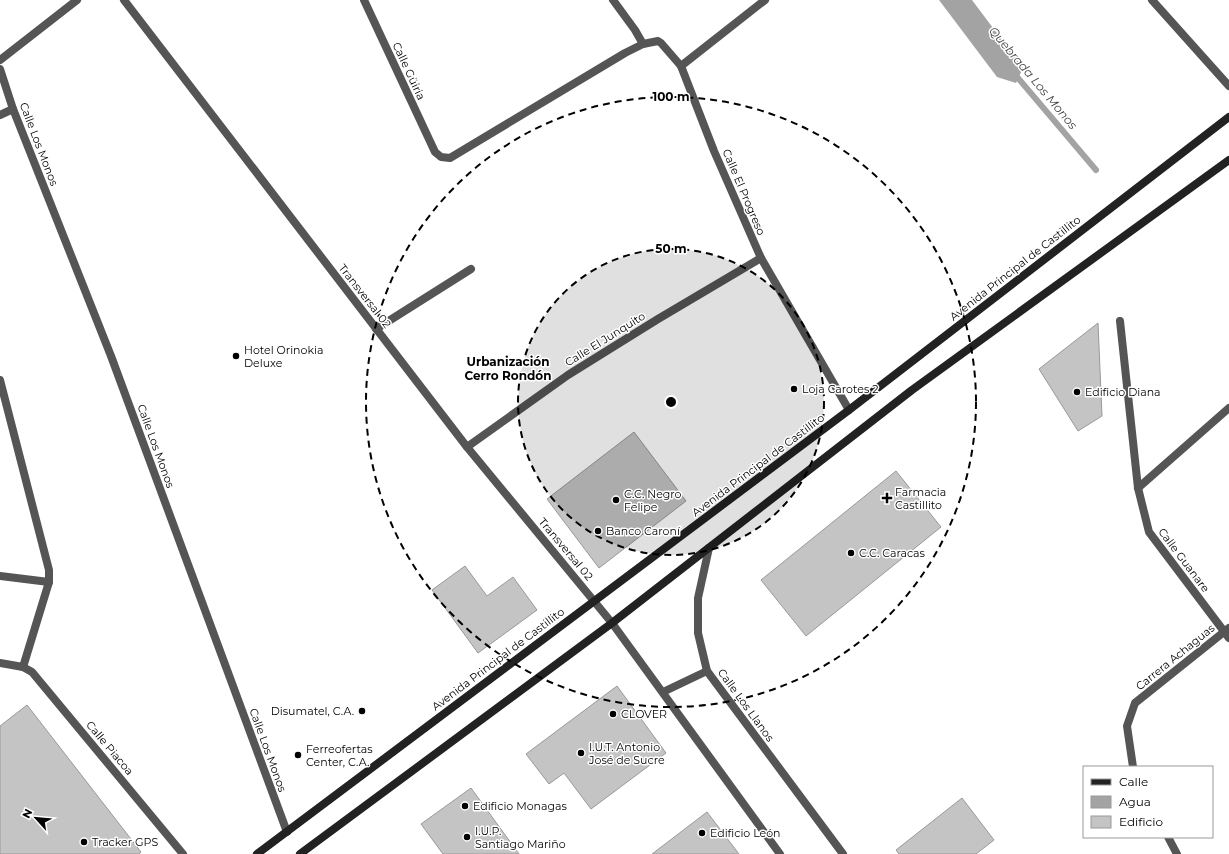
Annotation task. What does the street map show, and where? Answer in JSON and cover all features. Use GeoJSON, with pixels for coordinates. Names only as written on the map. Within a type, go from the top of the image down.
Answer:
{"type":"FeatureCollection","features":[{"type":"Feature","properties":{"kind":"main road","name":"Avenida Principal de Castillito"},"geometry":{"type":"LineString","coordinates":[[257,854],[849,410],[1229,117]]}},
{"type":"Feature","properties":{"kind":"main road"},"geometry":{"type":"LineString","coordinates":[[300,854],[612,623],[912,390],[1229,160]]}},
{"type":"Feature","properties":{"kind":"street"},"geometry":{"type":"LineString","coordinates":[[0,60],[77,0]]}},
{"type":"Feature","properties":{"kind":"street","name":"Transversal 02"},"geometry":{"type":"LineString","coordinates":[[124,0],[468,447],[594,600]]}},
{"type":"Feature","properties":{"kind":"street","name":"Calle Güiria"},"geometry":{"type":"LineString","coordinates":[[364,0],[435,152],[441,157],[450,158],[625,53],[644,44]]}},
{"type":"Feature","properties":{"kind":"street"},"geometry":{"type":"LineString","coordinates":[[613,0],[644,44]]}},
{"type":"Feature","properties":{"kind":"street"},"geometry":{"type":"LineString","coordinates":[[681,66],[764,0]]}},
{"type":"Feature","properties":{"kind":"street"},"geometry":{"type":"LineString","coordinates":[[1152,0],[1229,86]]}},
{"type":"Feature","properties":{"kind":"street","name":"Calle El Progreso"},"geometry":{"type":"LineString","coordinates":[[644,44],[658,41],[665,46],[681,66],[714,150],[761,258],[849,410]]}},
{"type":"Feature","properties":{"kind":"street","name":"Calle Los Monos"},"geometry":{"type":"LineString","coordinates":[[0,69],[13,109],[111,356],[287,832]]}},
{"type":"Feature","properties":{"kind":"street"},"geometry":{"type":"LineString","coordinates":[[0,114],[13,109]]}},
{"type":"Feature","properties":{"kind":"street","name":"Calle El Junquito"},"geometry":{"type":"LineString","coordinates":[[468,447],[568,375],[658,318],[761,258]]}},
{"type":"Feature","properties":{"kind":"street"},"geometry":{"type":"LineString","coordinates":[[376,329],[471,269]]}},
{"type":"Feature","properties":{"kind":"street","name":"Calle Guanare"},"geometry":{"type":"LineString","coordinates":[[1120,321],[1138,488],[1149,532],[1227,632]]}},
{"type":"Feature","properties":{"kind":"street"},"geometry":{"type":"LineString","coordinates":[[0,380],[49,570],[49,582],[22,667]]}},
{"type":"Feature","properties":{"kind":"street"},"geometry":{"type":"LineString","coordinates":[[1138,488],[1229,408]]}},
{"type":"Feature","properties":{"kind":"street","name":"Calle Los Llanos"},"geometry":{"type":"LineString","coordinates":[[709,548],[698,598],[698,633],[707,671],[843,854]]}},
{"type":"Feature","properties":{"kind":"street"},"geometry":{"type":"LineString","coordinates":[[0,576],[49,582]]}},
{"type":"Feature","properties":{"kind":"street"},"geometry":{"type":"LineString","coordinates":[[594,600],[780,854]]}},
{"type":"Feature","properties":{"kind":"street","name":"Carrera Achaguas"},"geometry":{"type":"LineString","coordinates":[[1133,766],[1127,726],[1135,704],[1227,632]]}},
{"type":"Feature","properties":{"kind":"street","name":"Calle Piacoa"},"geometry":{"type":"LineString","coordinates":[[0,663],[13,664],[32,672],[183,854]]}},
{"type":"Feature","properties":{"kind":"street"},"geometry":{"type":"LineString","coordinates":[[662,692],[707,671]]}},
{"type":"Feature","properties":{"kind":"street"},"geometry":{"type":"LineString","coordinates":[[1169,838],[1177,854]]}},
{"type":"Feature","properties":{"kind":"water"},"geometry":{"type":"Polygon","coordinates":[[[939,0],[972,0],[1023,68],[1016,83],[997,77],[939,0]]]}},
{"type":"Feature","properties":{"kind":"building","name":"Edificio Diana"},"geometry":{"type":"Polygon","coordinates":[[[1098,323],[1102,416],[1078,431],[1039,369],[1098,323]]]}},
{"type":"Feature","properties":{"kind":"building","name":"C.C. Negro Felipe"},"geometry":{"type":"Polygon","coordinates":[[[634,432],[686,501],[599,568],[547,499],[634,432]]]}},
{"type":"Feature","properties":{"kind":"building","name":"C.C. Caracas"},"geometry":{"type":"Polygon","coordinates":[[[896,471],[941,527],[806,636],[761,580],[896,471]]]}},
{"type":"Feature","properties":{"kind":"building"},"geometry":{"type":"Polygon","coordinates":[[[465,566],[487,596],[513,577],[537,610],[478,653],[432,590],[465,566]]]}},
{"type":"Feature","properties":{"kind":"building"},"geometry":{"type":"Polygon","coordinates":[[[617,686],[666,753],[591,809],[564,773],[549,784],[526,754],[617,686]]]}},
{"type":"Feature","properties":{"kind":"building"},"geometry":{"type":"Polygon","coordinates":[[[27,705],[141,852],[139,854],[0,854],[0,726],[27,705]]]}},
{"type":"Feature","properties":{"kind":"building","name":"Edificio Monagas"},"geometry":{"type":"Polygon","coordinates":[[[471,788],[519,854],[443,854],[421,824],[471,788]]]}},
{"type":"Feature","properties":{"kind":"building"},"geometry":{"type":"Polygon","coordinates":[[[962,798],[994,840],[976,854],[899,854],[896,850],[962,798]]]}},
{"type":"Feature","properties":{"kind":"building","name":"Edificio León"},"geometry":{"type":"Polygon","coordinates":[[[707,812],[739,854],[652,854],[707,812]]]}},
{"type":"Feature","properties":{"kind":"waterway","name":"Quebrada Los Monos"},"geometry":{"type":"LineString","coordinates":[[1013,72],[1096,170]]}},
{"type":"Feature","properties":{"kind":"place","name":"Hotel Orinokia Deluxe"},"geometry":{"type":"Point","coordinates":[236,356]}},
{"type":"Feature","properties":{"kind":"place","name":"Loja Carotes 2"},"geometry":{"type":"Point","coordinates":[794,389]}},
{"type":"Feature","properties":{"kind":"place","name":"Edificio Diana"},"geometry":{"type":"Point","coordinates":[1077,392]}},
{"type":"Feature","properties":{"kind":"place","name":"Farmacia Castillito"},"geometry":{"type":"Point","coordinates":[887,498]}},
{"type":"Feature","properties":{"kind":"place","name":"C.C. Negro Felipe"},"geometry":{"type":"Point","coordinates":[616,500]}},
{"type":"Feature","properties":{"kind":"place","name":"Banco Caroní"},"geometry":{"type":"Point","coordinates":[598,531]}},
{"type":"Feature","properties":{"kind":"place","name":"C.C. Caracas"},"geometry":{"type":"Point","coordinates":[851,553]}},
{"type":"Feature","properties":{"kind":"place","name":"Disumatel, C.A."},"geometry":{"type":"Point","coordinates":[362,711]}},
{"type":"Feature","properties":{"kind":"place","name":"CLOVER"},"geometry":{"type":"Point","coordinates":[613,714]}},
{"type":"Feature","properties":{"kind":"place","name":"I.U.T. Antonio José de Sucre"},"geometry":{"type":"Point","coordinates":[581,753]}},
{"type":"Feature","properties":{"kind":"place","name":"Ferreofertas Center, C.A."},"geometry":{"type":"Point","coordinates":[298,755]}},
{"type":"Feature","properties":{"kind":"place","name":"Edificio Monagas"},"geometry":{"type":"Point","coordinates":[465,806]}},
{"type":"Feature","properties":{"kind":"place","name":"Edificio León"},"geometry":{"type":"Point","coordinates":[702,833]}},
{"type":"Feature","properties":{"kind":"place","name":"I.U.P. Santiago Mariño"},"geometry":{"type":"Point","coordinates":[467,837]}},
{"type":"Feature","properties":{"kind":"place","name":"Tracker GPS"},"geometry":{"type":"Point","coordinates":[84,842]}},
{"type":"Feature","properties":{"kind":"district","name":"Urbanización Cerro Rondón"},"geometry":{"type":"Point","coordinates":[508,369]}}]}
